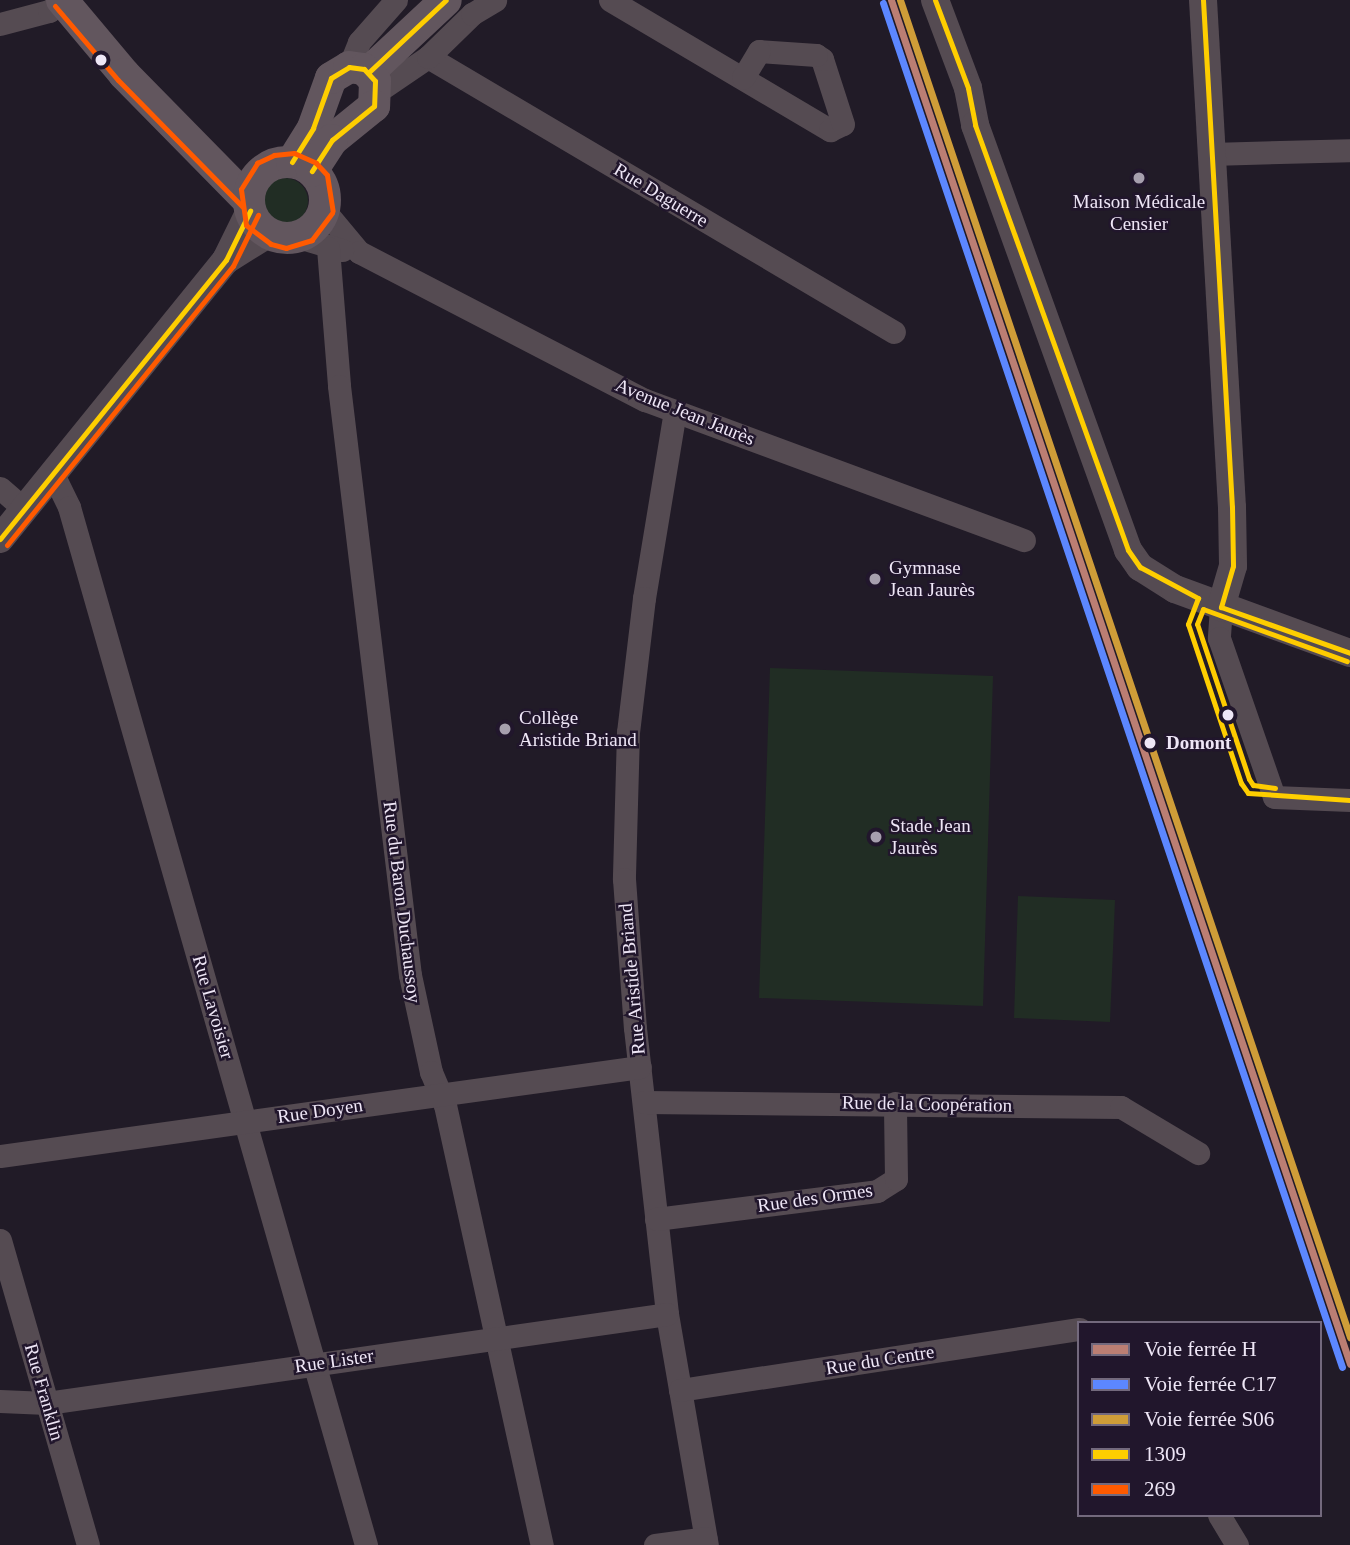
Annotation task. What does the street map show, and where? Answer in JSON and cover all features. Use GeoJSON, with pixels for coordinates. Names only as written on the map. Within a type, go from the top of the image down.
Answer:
{"type":"FeatureCollection","features":[{"type":"Feature","properties":{"kind":"main road"},"geometry":{"type":"LineString","coordinates":[[289,167],[313,128],[331,78],[365,77],[446,0]]}},
{"type":"Feature","properties":{"kind":"main road"},"geometry":{"type":"LineString","coordinates":[[63,1],[124,74],[192,140],[266,221],[317,224],[324,210],[324,190],[289,167],[236,164],[192,140]]}},
{"type":"Feature","properties":{"kind":"main road"},"geometry":{"type":"LineString","coordinates":[[266,221],[252,182],[289,167],[370,112],[365,77]]}},
{"type":"Feature","properties":{"kind":"street"},"geometry":{"type":"LineString","coordinates":[[396,0],[359,42],[365,77],[428,57],[472,14],[495,0]]}},
{"type":"Feature","properties":{"kind":"street"},"geometry":{"type":"LineString","coordinates":[[610,0],[743,78]]}},
{"type":"Feature","properties":{"kind":"street"},"geometry":{"type":"LineString","coordinates":[[935,0],[968,88],[975,125],[1128,550],[1140,567],[1167,584],[1221,607],[1350,653]]}},
{"type":"Feature","properties":{"kind":"street"},"geometry":{"type":"LineString","coordinates":[[1203,0],[1232,507],[1233,566],[1221,607],[1219,638],[1274,797],[1350,800]]}},
{"type":"Feature","properties":{"kind":"street"},"geometry":{"type":"LineString","coordinates":[[0,24],[49,11],[63,1]]}},
{"type":"Feature","properties":{"kind":"street","name":"Rue Daguerre"},"geometry":{"type":"LineString","coordinates":[[428,57],[894,332]]}},
{"type":"Feature","properties":{"kind":"street"},"geometry":{"type":"LineString","coordinates":[[1211,154],[1350,150]]}},
{"type":"Feature","properties":{"kind":"street","name":"Avenue Jean Jaurès"},"geometry":{"type":"LineString","coordinates":[[324,210],[359,252]]}},
{"type":"Feature","properties":{"kind":"street"},"geometry":{"type":"LineString","coordinates":[[0,539],[22,507],[226,260],[266,221]]}},
{"type":"Feature","properties":{"kind":"street","name":"Avenue Jean Jaurès"},"geometry":{"type":"LineString","coordinates":[[266,221],[327,248],[359,252],[645,400],[1024,540]]}},
{"type":"Feature","properties":{"kind":"street","name":"Rue du Baron Duchaussoy"},"geometry":{"type":"LineString","coordinates":[[327,248],[338,374],[410,975],[431,1072],[441,1093],[542,1545]]}},
{"type":"Feature","properties":{"kind":"street","name":"Rue Aristide Briand"},"geometry":{"type":"LineString","coordinates":[[675,411],[644,598],[628,732],[625,879],[640,1067],[667,1314],[707,1541]]}},
{"type":"Feature","properties":{"kind":"street","name":"Rue Lavoisier"},"geometry":{"type":"LineString","coordinates":[[52,472],[69,507],[366,1545]]}},
{"type":"Feature","properties":{"kind":"street"},"geometry":{"type":"LineString","coordinates":[[0,488],[22,507]]}},
{"type":"Feature","properties":{"kind":"street","name":"Rue Doyen"},"geometry":{"type":"LineString","coordinates":[[0,1156],[640,1067]]}},
{"type":"Feature","properties":{"kind":"street","name":"Rue de la Coopération"},"geometry":{"type":"LineString","coordinates":[[644,1102],[895,1102],[1121,1107],[1198,1153]]}},
{"type":"Feature","properties":{"kind":"street","name":"Rue des Ormes"},"geometry":{"type":"LineString","coordinates":[[656,1219],[877,1191],[896,1179],[895,1102]]}},
{"type":"Feature","properties":{"kind":"street","name":"Rue Franklin"},"geometry":{"type":"LineString","coordinates":[[0,1240],[88,1545]]}},
{"type":"Feature","properties":{"kind":"street","name":"Rue Lister"},"geometry":{"type":"LineString","coordinates":[[0,1401],[47,1403],[667,1314]]}},
{"type":"Feature","properties":{"kind":"street","name":"Rue du Centre"},"geometry":{"type":"LineString","coordinates":[[680,1390],[1077,1329]]}},
{"type":"Feature","properties":{"kind":"street"},"geometry":{"type":"LineString","coordinates":[[1220,1517],[1237,1545]]}},
{"type":"Feature","properties":{"kind":"street"},"geometry":{"type":"LineString","coordinates":[[655,1545],[707,1541]]}},
{"type":"Feature","properties":{"kind":"green space"},"geometry":{"type":"Polygon","coordinates":[[[285,178],[301,185],[308,201],[301,217],[285,224],[269,217],[262,201],[269,185],[285,178]]]}},
{"type":"Feature","properties":{"kind":"green space","name":"Stade Jean Jaurès"},"geometry":{"type":"Polygon","coordinates":[[[770,668],[993,676],[983,1006],[759,998],[770,668]]]}},
{"type":"Feature","properties":{"kind":"green space"},"geometry":{"type":"Polygon","coordinates":[[[1018,896],[1115,900],[1110,1022],[1014,1018],[1018,896]]]}},
{"type":"Feature","properties":{"kind":"rail line","name":"H"},"geometry":{"type":"LineString","coordinates":[[891,0],[1350,1364]]}},
{"type":"Feature","properties":{"kind":"rail line","name":"S06"},"geometry":{"type":"LineString","coordinates":[[900,0],[1350,1337]]}},
{"type":"Feature","properties":{"kind":"rail line","name":"C17"},"geometry":{"type":"LineString","coordinates":[[883,3],[1342,1367]]}},
{"type":"Feature","properties":{"kind":"transit line","name":"1309"},"geometry":{"type":"LineString","coordinates":[[369,72],[446,0]]}},
{"type":"Feature","properties":{"kind":"transit line","name":"1309"},"geometry":{"type":"LineString","coordinates":[[935,0],[968,88],[975,125],[1128,550],[1140,567],[1198,598],[1188,624],[1241,783],[1248,793],[1350,800]]}},
{"type":"Feature","properties":{"kind":"transit line","name":"1309"},"geometry":{"type":"LineString","coordinates":[[1203,0],[1232,507],[1233,566],[1221,607],[1350,653]]}},
{"type":"Feature","properties":{"kind":"transit line","name":"269"},"geometry":{"type":"LineString","coordinates":[[55,6],[118,80],[242,206]]}},
{"type":"Feature","properties":{"kind":"transit line","name":"1309"},"geometry":{"type":"LineString","coordinates":[[292,162],[313,128],[331,78],[349,67],[364,69],[375,81],[374,106],[332,140],[312,171]]}},
{"type":"Feature","properties":{"kind":"transit line","name":"269"},"geometry":{"type":"LineString","coordinates":[[332,213],[312,240],[286,248],[271,244],[246,225],[241,189],[257,163],[274,155],[294,153],[316,163],[327,175],[333,211]]}},
{"type":"Feature","properties":{"kind":"transit line","name":"1309"},"geometry":{"type":"LineString","coordinates":[[0,539],[226,260],[250,211]]}},
{"type":"Feature","properties":{"kind":"transit line","name":"269"},"geometry":{"type":"LineString","coordinates":[[7,545],[233,266],[258,215]]}},
{"type":"Feature","properties":{"kind":"transit line"},"geometry":{"type":"LineString","coordinates":[[1275,788],[1253,785],[1249,779],[1197,624],[1203,609],[1347,661]]}},
{"type":"Feature","properties":{"kind":"place","name":"Maison Médicale Censier"},"geometry":{"type":"Point","coordinates":[1139,178]}},
{"type":"Feature","properties":{"kind":"place","name":"Gymnase Jean Jaurès"},"geometry":{"type":"Point","coordinates":[875,579]}},
{"type":"Feature","properties":{"kind":"place","name":"Collège Aristide Briand"},"geometry":{"type":"Point","coordinates":[505,729]}},
{"type":"Feature","properties":{"kind":"place","name":"Domont"},"geometry":{"type":"Point","coordinates":[1150,743]}},
{"type":"Feature","properties":{"kind":"place","name":"Stade Jean Jaurès"},"geometry":{"type":"Point","coordinates":[876,837]}}]}
